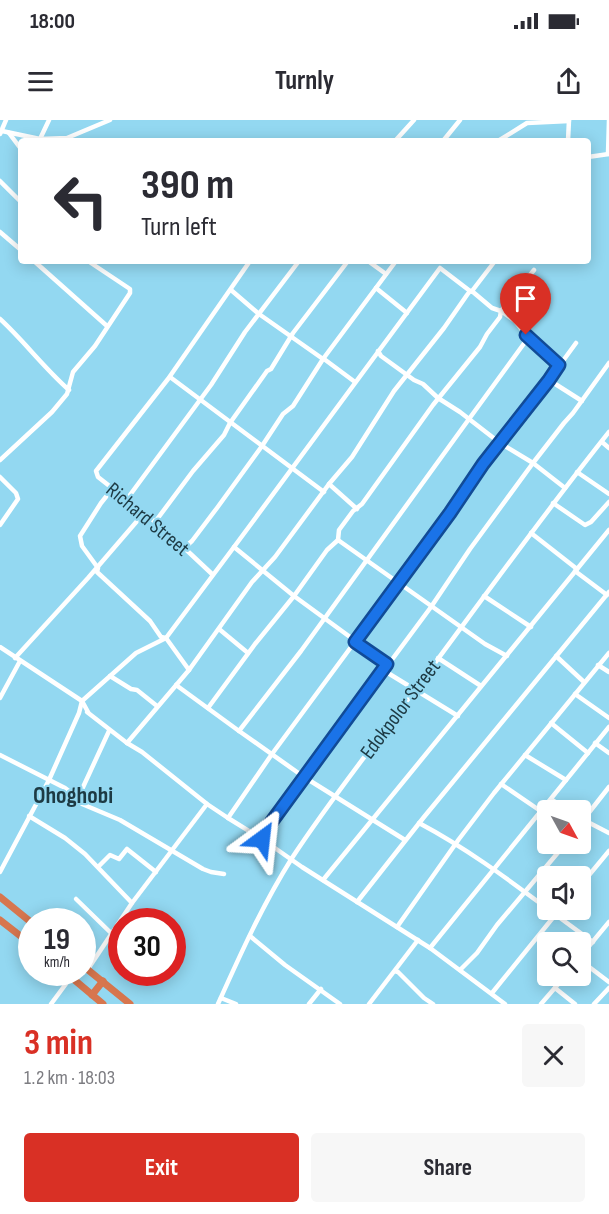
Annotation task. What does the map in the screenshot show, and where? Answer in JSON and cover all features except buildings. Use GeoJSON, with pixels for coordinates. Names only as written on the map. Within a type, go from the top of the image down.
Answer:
{"type":"FeatureCollection","features":[{"type":"Feature","properties":{"kind":"highway"},"geometry":{"type":"LineString","coordinates":[[0,897],[18,912]]}},
{"type":"Feature","properties":{"kind":"highway"},"geometry":{"type":"LineString","coordinates":[[0,920],[18,934]]}},
{"type":"Feature","properties":{"kind":"highway"},"geometry":{"type":"LineString","coordinates":[[96,976],[130,1004]]}},
{"type":"Feature","properties":{"kind":"highway"},"geometry":{"type":"LineString","coordinates":[[92,995],[103,981]]}},
{"type":"Feature","properties":{"kind":"highway"},"geometry":{"type":"LineString","coordinates":[[82,986],[103,1004]]}},
{"type":"Feature","properties":{"kind":"street"},"geometry":{"type":"LineString","coordinates":[[6,120],[1,132],[35,138]]}},
{"type":"Feature","properties":{"kind":"street"},"geometry":{"type":"LineString","coordinates":[[40,138],[49,120]]}},
{"type":"Feature","properties":{"kind":"street"},"geometry":{"type":"LineString","coordinates":[[67,138],[110,120]]}},
{"type":"Feature","properties":{"kind":"street"},"geometry":{"type":"LineString","coordinates":[[398,138],[414,120]]}},
{"type":"Feature","properties":{"kind":"street"},"geometry":{"type":"LineString","coordinates":[[445,138],[460,120]]}},
{"type":"Feature","properties":{"kind":"street"},"geometry":{"type":"LineString","coordinates":[[591,157],[608,154],[609,120]]}},
{"type":"Feature","properties":{"kind":"street"},"geometry":{"type":"LineString","coordinates":[[503,138],[527,123],[569,121],[568,138]]}},
{"type":"Feature","properties":{"kind":"street"},"geometry":{"type":"LineString","coordinates":[[9,133],[18,145]]}},
{"type":"Feature","properties":{"kind":"street"},"geometry":{"type":"LineString","coordinates":[[0,181],[18,199]]}},
{"type":"Feature","properties":{"kind":"street"},"geometry":{"type":"LineString","coordinates":[[0,232],[18,247]]}},
{"type":"Feature","properties":{"kind":"street"},"geometry":{"type":"LineString","coordinates":[[37,264],[107,326]]}},
{"type":"Feature","properties":{"kind":"street"},"geometry":{"type":"LineString","coordinates":[[0,460],[52,412],[67,394],[73,372],[95,346],[130,290],[92,264]]}},
{"type":"Feature","properties":{"kind":"street"},"geometry":{"type":"LineString","coordinates":[[248,264],[170,377],[324,492]]}},
{"type":"Feature","properties":{"kind":"street"},"geometry":{"type":"LineString","coordinates":[[127,499],[200,400],[245,332],[298,264]]}},
{"type":"Feature","properties":{"kind":"street"},"geometry":{"type":"LineString","coordinates":[[155,522],[193,471],[224,435],[254,388],[271,369],[291,336],[346,264]]}},
{"type":"Feature","properties":{"kind":"street"},"geometry":{"type":"LineString","coordinates":[[372,264],[386,274]]}},
{"type":"Feature","properties":{"kind":"street"},"geometry":{"type":"LineString","coordinates":[[184,548],[262,446],[283,414],[293,406],[361,306],[394,264]]}},
{"type":"Feature","properties":{"kind":"street"},"geometry":{"type":"LineString","coordinates":[[127,743],[189,670],[252,582],[352,457],[394,391],[493,264]]}},
{"type":"Feature","properties":{"kind":"street"},"geometry":{"type":"LineString","coordinates":[[0,872],[49,780],[79,713],[82,701],[136,653],[166,638],[293,469],[441,265],[492,308],[501,311],[515,321],[528,338],[559,365]]}},
{"type":"Feature","properties":{"kind":"street"},"geometry":{"type":"LineString","coordinates":[[208,708],[327,550],[338,540],[339,530],[357,509],[438,398],[480,347],[500,317],[501,311],[534,270]]}},
{"type":"Feature","properties":{"kind":"street"},"geometry":{"type":"LineString","coordinates":[[376,288],[407,313]]}},
{"type":"Feature","properties":{"kind":"street"},"geometry":{"type":"LineString","coordinates":[[231,290],[259,314],[355,382]]}},
{"type":"Feature","properties":{"kind":"street"},"geometry":{"type":"LineString","coordinates":[[0,319],[69,390]]}},
{"type":"Feature","properties":{"kind":"street"},"geometry":{"type":"LineString","coordinates":[[239,731],[368,559],[528,338]]}},
{"type":"Feature","properties":{"kind":"street"},"geometry":{"type":"LineString","coordinates":[[228,818],[272,754],[576,343]]}},
{"type":"Feature","properties":{"kind":"street"},"geometry":{"type":"LineString","coordinates":[[378,351],[381,356],[423,384],[438,398],[500,443],[533,463],[565,488]]}},
{"type":"Feature","properties":{"kind":"street"},"geometry":{"type":"LineString","coordinates":[[262,839],[262,835],[431,607],[470,549],[609,363]]}},
{"type":"Feature","properties":{"kind":"street","name":"Richard Street"},"geometry":{"type":"LineString","coordinates":[[170,377],[112,452],[96,469],[98,477],[155,522],[212,574]]}},
{"type":"Feature","properties":{"kind":"street"},"geometry":{"type":"LineString","coordinates":[[549,380],[582,401]]}},
{"type":"Feature","properties":{"kind":"street","name":"Edokpolor Street"},"geometry":{"type":"LineString","coordinates":[[218,1004],[250,936],[291,859],[334,795],[609,432]]}},
{"type":"Feature","properties":{"kind":"street"},"geometry":{"type":"LineString","coordinates":[[602,442],[609,448]]}},
{"type":"Feature","properties":{"kind":"street"},"geometry":{"type":"LineString","coordinates":[[577,472],[609,494]]}},
{"type":"Feature","properties":{"kind":"street"},"geometry":{"type":"LineString","coordinates":[[0,477],[16,493],[18,499],[0,525]]}},
{"type":"Feature","properties":{"kind":"street"},"geometry":{"type":"LineString","coordinates":[[329,484],[357,509]]}},
{"type":"Feature","properties":{"kind":"street"},"geometry":{"type":"LineString","coordinates":[[113,488],[80,536],[82,546],[98,568],[97,572],[150,621],[161,637],[166,638],[189,670]]}},
{"type":"Feature","properties":{"kind":"street"},"geometry":{"type":"LineString","coordinates":[[553,503],[585,525],[591,522],[609,502]]}},
{"type":"Feature","properties":{"kind":"street"},"geometry":{"type":"LineString","coordinates":[[0,698],[17,659],[144,513]]}},
{"type":"Feature","properties":{"kind":"street"},"geometry":{"type":"LineString","coordinates":[[323,880],[609,530]]}},
{"type":"Feature","properties":{"kind":"street"},"geometry":{"type":"LineString","coordinates":[[357,902],[405,840],[608,593],[531,533]]}},
{"type":"Feature","properties":{"kind":"street"},"geometry":{"type":"LineString","coordinates":[[338,540],[368,559],[431,607],[507,656]]}},
{"type":"Feature","properties":{"kind":"street"},"geometry":{"type":"LineString","coordinates":[[234,547],[294,596],[387,664]]}},
{"type":"Feature","properties":{"kind":"street"},"geometry":{"type":"LineString","coordinates":[[484,596],[531,627]]}},
{"type":"Feature","properties":{"kind":"street"},"geometry":{"type":"LineString","coordinates":[[603,601],[609,605]]}},
{"type":"Feature","properties":{"kind":"street"},"geometry":{"type":"LineString","coordinates":[[219,629],[248,653]]}},
{"type":"Feature","properties":{"kind":"street"},"geometry":{"type":"LineString","coordinates":[[0,647],[82,701],[88,712],[109,731],[142,752],[207,804],[430,948],[505,1004]]}},
{"type":"Feature","properties":{"kind":"street"},"geometry":{"type":"LineString","coordinates":[[397,927],[501,784],[609,653]]}},
{"type":"Feature","properties":{"kind":"street"},"geometry":{"type":"LineString","coordinates":[[556,656],[584,682]]}},
{"type":"Feature","properties":{"kind":"street"},"geometry":{"type":"LineString","coordinates":[[438,658],[481,686]]}},
{"type":"Feature","properties":{"kind":"street"},"geometry":{"type":"LineString","coordinates":[[598,665],[609,672]]}},
{"type":"Feature","properties":{"kind":"street"},"geometry":{"type":"LineString","coordinates":[[383,670],[458,716]]}},
{"type":"Feature","properties":{"kind":"street"},"geometry":{"type":"LineString","coordinates":[[110,676],[130,689],[137,690],[157,706]]}},
{"type":"Feature","properties":{"kind":"street"},"geometry":{"type":"LineString","coordinates":[[176,685],[304,777],[405,840]]}},
{"type":"Feature","properties":{"kind":"street"},"geometry":{"type":"LineString","coordinates":[[575,694],[609,718]]}},
{"type":"Feature","properties":{"kind":"street"},"geometry":{"type":"LineString","coordinates":[[79,713],[88,712]]}},
{"type":"Feature","properties":{"kind":"street"},"geometry":{"type":"LineString","coordinates":[[550,723],[588,753]]}},
{"type":"Feature","properties":{"kind":"street"},"geometry":{"type":"LineString","coordinates":[[552,800],[609,727]]}},
{"type":"Feature","properties":{"kind":"street"},"geometry":{"type":"LineString","coordinates":[[78,798],[109,731]]}},
{"type":"Feature","properties":{"kind":"street"},"geometry":{"type":"LineString","coordinates":[[595,743],[609,753]]}},
{"type":"Feature","properties":{"kind":"street"},"geometry":{"type":"LineString","coordinates":[[0,755],[49,780],[78,798],[82,804],[120,820],[203,869],[211,873],[224,874]]}},
{"type":"Feature","properties":{"kind":"street"},"geometry":{"type":"LineString","coordinates":[[525,755],[566,780]]}},
{"type":"Feature","properties":{"kind":"street"},"geometry":{"type":"LineString","coordinates":[[501,784],[537,809]]}},
{"type":"Feature","properties":{"kind":"street"},"geometry":{"type":"LineString","coordinates":[[591,810],[609,787]]}},
{"type":"Feature","properties":{"kind":"street"},"geometry":{"type":"LineString","coordinates":[[128,908],[207,804]]}},
{"type":"Feature","properties":{"kind":"street"},"geometry":{"type":"LineString","coordinates":[[29,816],[65,838],[99,866],[132,903]]}},
{"type":"Feature","properties":{"kind":"street"},"geometry":{"type":"LineString","coordinates":[[430,948],[537,818]]}},
{"type":"Feature","properties":{"kind":"street"},"geometry":{"type":"LineString","coordinates":[[419,823],[456,843],[494,868],[537,901]]}},
{"type":"Feature","properties":{"kind":"street"},"geometry":{"type":"LineString","coordinates":[[591,825],[609,833]]}},
{"type":"Feature","properties":{"kind":"street"},"geometry":{"type":"LineString","coordinates":[[99,866],[110,855],[118,859],[127,849],[156,872]]}},
{"type":"Feature","properties":{"kind":"street"},"geometry":{"type":"LineString","coordinates":[[591,872],[609,850]]}},
{"type":"Feature","properties":{"kind":"street"},"geometry":{"type":"LineString","coordinates":[[460,970],[477,953],[497,925],[557,854]]}},
{"type":"Feature","properties":{"kind":"street"},"geometry":{"type":"LineString","coordinates":[[76,899],[108,930]]}},
{"type":"Feature","properties":{"kind":"street"},"geometry":{"type":"LineString","coordinates":[[492,993],[551,920]]}},
{"type":"Feature","properties":{"kind":"street"},"geometry":{"type":"LineString","coordinates":[[562,920],[593,942]]}},
{"type":"Feature","properties":{"kind":"street"},"geometry":{"type":"LineString","coordinates":[[591,944],[609,922]]}},
{"type":"Feature","properties":{"kind":"street"},"geometry":{"type":"LineString","coordinates":[[250,936],[285,965],[340,1004]]}},
{"type":"Feature","properties":{"kind":"street"},"geometry":{"type":"LineString","coordinates":[[96,953],[108,937]]}},
{"type":"Feature","properties":{"kind":"street"},"geometry":{"type":"LineString","coordinates":[[369,1004],[418,940]]}},
{"type":"Feature","properties":{"kind":"street"},"geometry":{"type":"LineString","coordinates":[[591,967],[609,982]]}},
{"type":"Feature","properties":{"kind":"street"},"geometry":{"type":"LineString","coordinates":[[394,971],[398,972],[433,1004]]}},
{"type":"Feature","properties":{"kind":"street"},"geometry":{"type":"LineString","coordinates":[[51,1004],[64,986]]}},
{"type":"Feature","properties":{"kind":"street"},"geometry":{"type":"LineString","coordinates":[[541,1004],[555,988],[574,1004]]}},
{"type":"Feature","properties":{"kind":"street"},"geometry":{"type":"LineString","coordinates":[[594,1004],[609,988]]}},
{"type":"Feature","properties":{"kind":"street"},"geometry":{"type":"LineString","coordinates":[[309,1004],[321,989]]}},
{"type":"Feature","properties":{"kind":"street"},"geometry":{"type":"LineString","coordinates":[[221,998],[236,1004]]}},
{"type":"Feature","properties":{"kind":"district","name":"Ohoghobi"},"geometry":{"type":"Point","coordinates":[73,795]}},
{"type":"Feature","properties":{"kind":"route"},"geometry":{"type":"LineString","coordinates":[[262,839],[262,835],[387,664],[355,642],[471,484],[483,464],[559,365],[526,335]]}}]}
